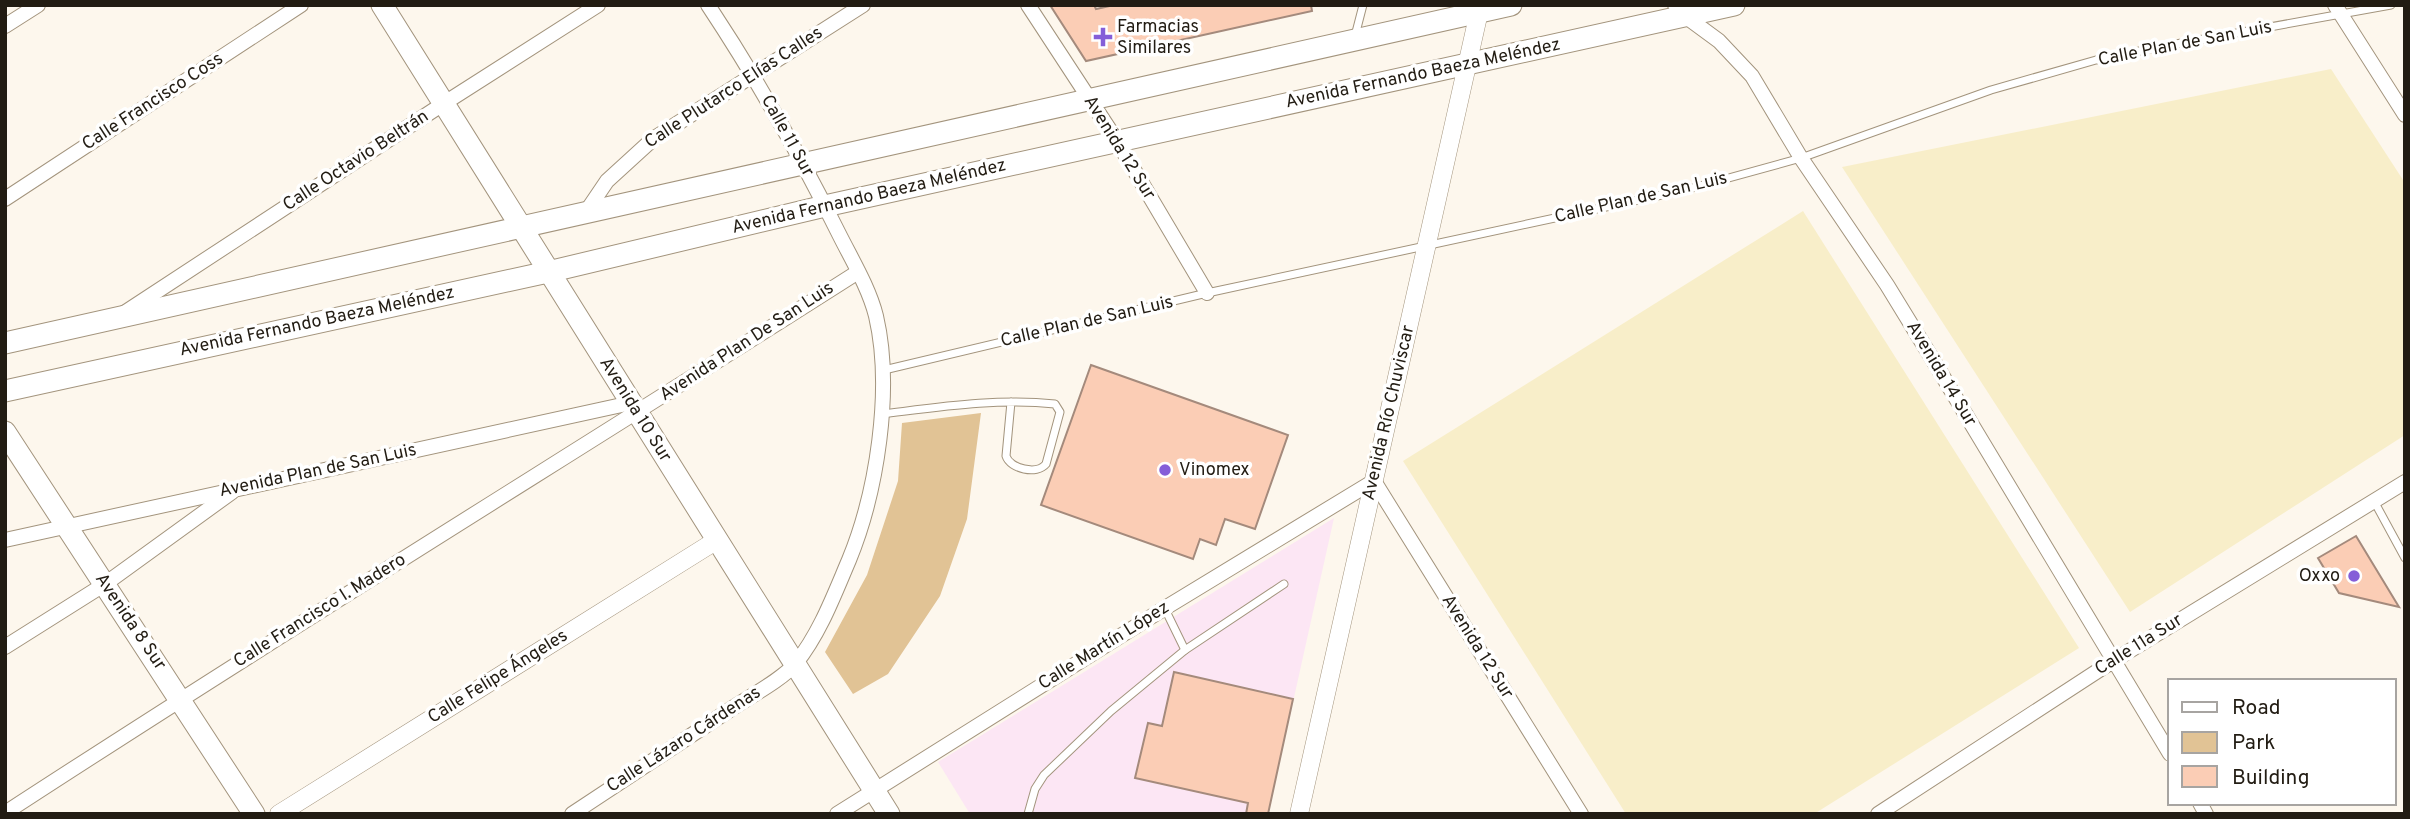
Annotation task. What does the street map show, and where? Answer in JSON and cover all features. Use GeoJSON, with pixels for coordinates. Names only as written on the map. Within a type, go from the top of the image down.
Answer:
{"type":"FeatureCollection","features":[{"type":"Feature","properties":{"kind":"main road","name":"Avenida 10 Sur"},"geometry":{"type":"LineString","coordinates":[[382,5],[889,814]]}},
{"type":"Feature","properties":{"kind":"main road"},"geometry":{"type":"LineString","coordinates":[[5,343],[1090,100],[1480,9],[1511,5]]}},
{"type":"Feature","properties":{"kind":"main road","name":"Avenida Fernando Baeza Meléndez"},"geometry":{"type":"LineString","coordinates":[[5,391],[548,272],[825,205],[1468,65],[1680,11],[1734,5]]}},
{"type":"Feature","properties":{"kind":"main road","name":"Avenida 8 Sur"},"geometry":{"type":"LineString","coordinates":[[5,432],[181,698],[254,814]]}},
{"type":"Feature","properties":{"kind":"street"},"geometry":{"type":"LineString","coordinates":[[5,26],[38,5]]}},
{"type":"Feature","properties":{"kind":"street","name":"Calle Francisco Coss"},"geometry":{"type":"LineString","coordinates":[[5,199],[301,5]]}},
{"type":"Feature","properties":{"kind":"street","name":"Calle Octavio Beltrán"},"geometry":{"type":"LineString","coordinates":[[115,318],[598,5]]}},
{"type":"Feature","properties":{"kind":"street","name":"Calle 11 Sur"},"geometry":{"type":"LineString","coordinates":[[708,5],[754,74],[858,272],[875,313],[884,370],[882,414],[871,484],[859,535],[821,625],[794,665]]}},
{"type":"Feature","properties":{"kind":"street","name":"Calle Plutarco Elías Calles"},"geometry":{"type":"LineString","coordinates":[[586,212],[607,181],[653,139],[863,5]]}},
{"type":"Feature","properties":{"kind":"street","name":"Avenida 12 Sur"},"geometry":{"type":"LineString","coordinates":[[1028,5],[1117,141],[1207,293]]}},
{"type":"Feature","properties":{"kind":"street","name":"Avenida Río Chuviscar"},"geometry":{"type":"LineString","coordinates":[[1298,814],[1480,9]]}},
{"type":"Feature","properties":{"kind":"street"},"geometry":{"type":"LineString","coordinates":[[2338,10],[2405,115]]}},
{"type":"Feature","properties":{"kind":"street","name":"Avenida 14 Sur"},"geometry":{"type":"LineString","coordinates":[[1680,11],[1720,41],[1752,76],[1801,159],[1894,296],[2168,751]]}},
{"type":"Feature","properties":{"kind":"street","name":"Avenida Plan De San Luis"},"geometry":{"type":"LineString","coordinates":[[634,408],[858,272]]}},
{"type":"Feature","properties":{"kind":"street","name":"Avenida Plan de San Luis"},"geometry":{"type":"LineString","coordinates":[[5,540],[237,488],[634,408]]}},
{"type":"Feature","properties":{"kind":"street","name":"Calle Francisco I. Madero"},"geometry":{"type":"LineString","coordinates":[[5,813],[634,408]]}},
{"type":"Feature","properties":{"kind":"street","name":"Avenida 12 Sur"},"geometry":{"type":"LineString","coordinates":[[1374,481],[1581,814]]}},
{"type":"Feature","properties":{"kind":"street","name":"Calle Martín López"},"geometry":{"type":"LineString","coordinates":[[837,814],[1165,608],[1374,481]]}},
{"type":"Feature","properties":{"kind":"street","name":"Calle 11a Sur"},"geometry":{"type":"LineString","coordinates":[[1878,814],[2113,661],[2405,482]]}},
{"type":"Feature","properties":{"kind":"street"},"geometry":{"type":"LineString","coordinates":[[5,647],[105,584],[237,488]]}},
{"type":"Feature","properties":{"kind":"street","name":"Calle Felipe Ángeles"},"geometry":{"type":"LineString","coordinates":[[279,814],[716,540]]}},
{"type":"Feature","properties":{"kind":"street","name":"Calle Lázaro Cárdenas"},"geometry":{"type":"LineString","coordinates":[[572,814],[794,665]]}},
{"type":"Feature","properties":{"kind":"lane"},"geometry":{"type":"LineString","coordinates":[[1353,40],[1363,5]]}},
{"type":"Feature","properties":{"kind":"lane","name":"Calle Plan de San Luis"},"geometry":{"type":"LineString","coordinates":[[884,370],[1207,293],[1685,190],[1801,159],[1991,90],[2056,71],[2338,10],[2391,5]]}},
{"type":"Feature","properties":{"kind":"lane"},"geometry":{"type":"LineString","coordinates":[[882,414],[974,403],[1011,402],[1044,403],[1058,406],[1060,412],[1046,464],[1042,468],[1037,470],[1008,462],[1006,456],[1011,402]]}},
{"type":"Feature","properties":{"kind":"lane"},"geometry":{"type":"LineString","coordinates":[[2374,501],[2405,558]]}},
{"type":"Feature","properties":{"kind":"lane"},"geometry":{"type":"LineString","coordinates":[[1028,814],[1035,789],[1044,775],[1111,710],[1185,650],[1284,584]]}},
{"type":"Feature","properties":{"kind":"lane"},"geometry":{"type":"LineString","coordinates":[[1165,608],[1185,650]]}},
{"type":"Feature","properties":{"kind":"shaded area"},"geometry":{"type":"Polygon","coordinates":[[[1334,518],[1268,814],[970,814],[938,762],[1334,518]]]}},
{"type":"Feature","properties":{"kind":"green space"},"geometry":{"type":"Polygon","coordinates":[[[981,413],[967,519],[940,596],[888,674],[853,694],[825,652],[867,575],[898,481],[902,423],[981,413]]]}},
{"type":"Feature","properties":{"kind":"sand"},"geometry":{"type":"Polygon","coordinates":[[[2331,69],[2405,183],[2405,435],[2130,612],[1842,167],[2331,69]]]}},
{"type":"Feature","properties":{"kind":"sand"},"geometry":{"type":"Polygon","coordinates":[[[1803,211],[2079,648],[1814,814],[1626,814],[1403,461],[1803,211]]]}},
{"type":"Feature","properties":{"kind":"building"},"geometry":{"type":"Polygon","coordinates":[[[1050,5],[1094,5],[1096,9],[1114,5],[1311,5],[1312,11],[1086,61],[1050,5]]]}},
{"type":"Feature","properties":{"kind":"building","name":"Vinomex"},"geometry":{"type":"Polygon","coordinates":[[[1091,365],[1288,435],[1255,529],[1225,519],[1216,545],[1200,539],[1193,559],[1041,505],[1091,365]]]}},
{"type":"Feature","properties":{"kind":"building","name":"Oxxo"},"geometry":{"type":"Polygon","coordinates":[[[2356,536],[2399,607],[2339,593],[2318,558],[2356,536]]]}},
{"type":"Feature","properties":{"kind":"building"},"geometry":{"type":"Polygon","coordinates":[[[1174,672],[1293,699],[1268,814],[1246,814],[1248,803],[1135,778],[1148,723],[1162,726],[1174,672]]]}},
{"type":"Feature","properties":{"kind":"place","name":"Farmacias Similares"},"geometry":{"type":"Point","coordinates":[1103,37]}},
{"type":"Feature","properties":{"kind":"place","name":"Vinomex"},"geometry":{"type":"Point","coordinates":[1165,470]}},
{"type":"Feature","properties":{"kind":"place","name":"Oxxo"},"geometry":{"type":"Point","coordinates":[2354,576]}}]}
